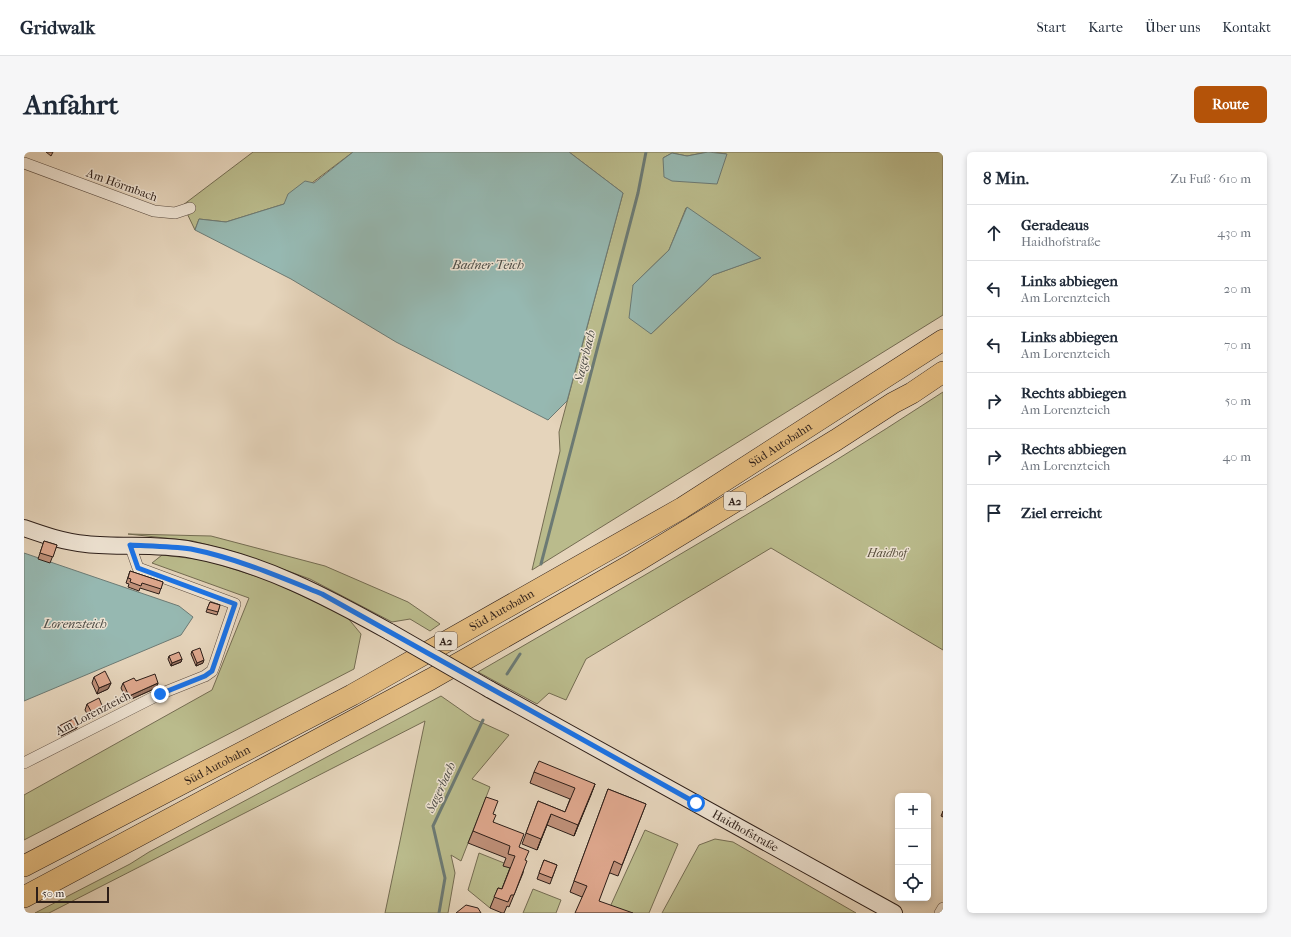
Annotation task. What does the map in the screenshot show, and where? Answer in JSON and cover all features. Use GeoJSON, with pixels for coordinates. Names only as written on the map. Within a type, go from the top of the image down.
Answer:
{"type":"FeatureCollection","features":[{"type":"Feature","properties":{"kind":"highway","name":"Süd Autobahn"},"geometry":{"type":"LineString","coordinates":[[24,866],[352,695],[682,508],[943,340]]}},
{"type":"Feature","properties":{"kind":"highway","name":"Süd Autobahn"},"geometry":{"type":"LineString","coordinates":[[24,896],[362,718],[444,672],[634,563],[836,440],[943,372]]}},
{"type":"Feature","properties":{"kind":"highway"},"geometry":{"type":"LineString","coordinates":[[912,393],[943,382]]}},
{"type":"Feature","properties":{"kind":"street","name":"Am Hörmbach"},"geometry":{"type":"LineString","coordinates":[[24,163],[154,211],[175,213],[190,208]]}},
{"type":"Feature","properties":{"kind":"street","name":"Haidhofstraße"},"geometry":{"type":"LineString","coordinates":[[24,528],[61,540],[86,544],[130,545],[191,550],[252,567],[322,594],[489,689],[894,913]]}},
{"type":"Feature","properties":{"kind":"street","name":"Am Lorenzteich"},"geometry":{"type":"LineString","coordinates":[[24,763],[160,694],[205,676],[212,671],[216,663],[235,604],[138,568],[130,545]]}},
{"type":"Feature","properties":{"kind":"street"},"geometry":{"type":"LineString","coordinates":[[940,913],[943,908]]}},
{"type":"Feature","properties":{"kind":"green space"},"geometry":{"type":"Polygon","coordinates":[[[253,152],[353,152],[284,204],[226,222],[199,219],[195,230],[183,205],[253,152]]]}},
{"type":"Feature","properties":{"kind":"green space"},"geometry":{"type":"Polygon","coordinates":[[[569,152],[708,152],[687,156],[672,153],[663,158],[726,154],[714,152],[943,152],[943,315],[532,570],[560,451],[559,432],[623,193],[569,152]],[[686,208],[669,250],[633,285],[651,334],[713,275],[760,258],[686,208]]]}},
{"type":"Feature","properties":{"kind":"green space","name":"Haidhof"},"geometry":{"type":"Polygon","coordinates":[[[943,392],[943,650],[771,548],[586,659],[566,700],[549,693],[537,704],[478,672],[771,500],[829,465],[943,392]]]}},
{"type":"Feature","properties":{"kind":"green space"},"geometry":{"type":"Polygon","coordinates":[[[128,534],[211,536],[325,566],[408,602],[440,624],[430,631],[410,619],[392,622],[310,579],[238,553],[193,541],[128,534]]]}},
{"type":"Feature","properties":{"kind":"green space"},"geometry":{"type":"Polygon","coordinates":[[[162,555],[205,560],[271,581],[347,617],[361,634],[354,669],[24,840],[24,795],[212,690],[249,598],[152,563],[162,555]]]}},
{"type":"Feature","properties":{"kind":"green space"},"geometry":{"type":"Polygon","coordinates":[[[441,696],[474,719],[509,735],[472,779],[490,787],[461,861],[451,855],[455,873],[448,913],[385,913],[425,721],[49,913],[35,913],[130,864],[149,852],[441,696]]]}},
{"type":"Feature","properties":{"kind":"green space"},"geometry":{"type":"Polygon","coordinates":[[[645,830],[678,844],[649,913],[624,913],[610,907],[645,830]]]}},
{"type":"Feature","properties":{"kind":"green space"},"geometry":{"type":"Polygon","coordinates":[[[715,839],[733,842],[856,913],[662,913],[699,845],[715,839]]]}},
{"type":"Feature","properties":{"kind":"green space"},"geometry":{"type":"Polygon","coordinates":[[[479,853],[504,863],[510,868],[497,901],[494,900],[490,908],[468,890],[479,853]]]}},
{"type":"Feature","properties":{"kind":"green space"},"geometry":{"type":"Polygon","coordinates":[[[533,889],[561,900],[556,913],[523,913],[533,889]]]}},
{"type":"Feature","properties":{"kind":"water","name":"Badner Teich"},"geometry":{"type":"Polygon","coordinates":[[[353,152],[569,152],[623,193],[567,401],[548,420],[396,342],[291,279],[195,230],[199,219],[226,222],[284,204],[288,194],[305,181],[314,183],[353,152]]]}},
{"type":"Feature","properties":{"kind":"water"},"geometry":{"type":"Polygon","coordinates":[[[708,152],[727,154],[717,184],[672,181],[664,177],[663,158],[672,153],[687,156],[708,152]]]}},
{"type":"Feature","properties":{"kind":"water"},"geometry":{"type":"Polygon","coordinates":[[[687,207],[761,258],[713,275],[651,334],[629,318],[633,285],[669,250],[687,207]]]}},
{"type":"Feature","properties":{"kind":"water","name":"Lorenzteich"},"geometry":{"type":"Polygon","coordinates":[[[24,553],[179,606],[193,617],[181,635],[24,701],[24,553]]]}},
{"type":"Feature","properties":{"kind":"building"},"geometry":{"type":"Polygon","coordinates":[[[44,541],[57,545],[53,557],[40,553],[44,541]]]}},
{"type":"Feature","properties":{"kind":"building"},"geometry":{"type":"Polygon","coordinates":[[[130,571],[163,582],[161,589],[142,583],[141,586],[130,582],[131,579],[128,578],[130,571]]]}},
{"type":"Feature","properties":{"kind":"building"},"geometry":{"type":"Polygon","coordinates":[[[210,602],[220,605],[218,612],[207,609],[210,602]]]}},
{"type":"Feature","properties":{"kind":"building"},"geometry":{"type":"Polygon","coordinates":[[[200,648],[204,660],[197,663],[192,651],[200,648]]]}},
{"type":"Feature","properties":{"kind":"building"},"geometry":{"type":"Polygon","coordinates":[[[179,652],[182,659],[172,663],[169,656],[179,652]]]}},
{"type":"Feature","properties":{"kind":"building"},"geometry":{"type":"Polygon","coordinates":[[[105,671],[111,683],[99,688],[94,677],[105,671]]]}},
{"type":"Feature","properties":{"kind":"building"},"geometry":{"type":"Polygon","coordinates":[[[155,674],[158,683],[129,696],[123,683],[134,678],[136,681],[155,674]]]}},
{"type":"Feature","properties":{"kind":"building"},"geometry":{"type":"Polygon","coordinates":[[[99,698],[103,708],[92,713],[87,704],[99,698]]]}},
{"type":"Feature","properties":{"kind":"building"},"geometry":{"type":"Polygon","coordinates":[[[75,718],[78,725],[62,733],[59,726],[75,718]]]}},
{"type":"Feature","properties":{"kind":"building"},"geometry":{"type":"Polygon","coordinates":[[[539,761],[595,784],[578,825],[551,814],[541,839],[526,833],[538,801],[565,812],[575,788],[534,772],[539,761]]]}},
{"type":"Feature","properties":{"kind":"building"},"geometry":{"type":"Polygon","coordinates":[[[608,789],[646,804],[622,865],[614,861],[599,901],[633,913],[575,913],[587,886],[574,881],[608,789]]]}},
{"type":"Feature","properties":{"kind":"building"},"geometry":{"type":"Polygon","coordinates":[[[486,797],[498,801],[493,814],[496,815],[493,822],[524,834],[519,847],[529,851],[525,860],[527,861],[514,895],[511,895],[508,902],[494,897],[498,888],[502,889],[515,856],[508,854],[510,846],[473,831],[486,797]]]}},
{"type":"Feature","properties":{"kind":"building"},"geometry":{"type":"Polygon","coordinates":[[[544,860],[557,865],[552,878],[539,873],[544,860]]]}},
{"type":"Feature","properties":{"kind":"building"},"geometry":{"type":"Polygon","coordinates":[[[466,905],[478,908],[481,913],[456,913],[466,905]]]}},
{"type":"Feature","properties":{"kind":"waterway","name":"Sagerbach"},"geometry":{"type":"LineString","coordinates":[[541,564],[638,193],[646,152]]}},
{"type":"Feature","properties":{"kind":"waterway","name":"Sagerbach"},"geometry":{"type":"LineString","coordinates":[[507,674],[520,654]]}},
{"type":"Feature","properties":{"kind":"waterway","name":"Sagerbach"},"geometry":{"type":"LineString","coordinates":[[439,913],[445,878],[433,826],[483,720]]}},
{"type":"Feature","properties":{"kind":"route"},"geometry":{"type":"LineString","coordinates":[[160,694],[205,676],[212,671],[235,604],[138,568],[130,545],[162,546],[219,556],[283,578],[322,594],[489,689],[696,803]]}}]}
